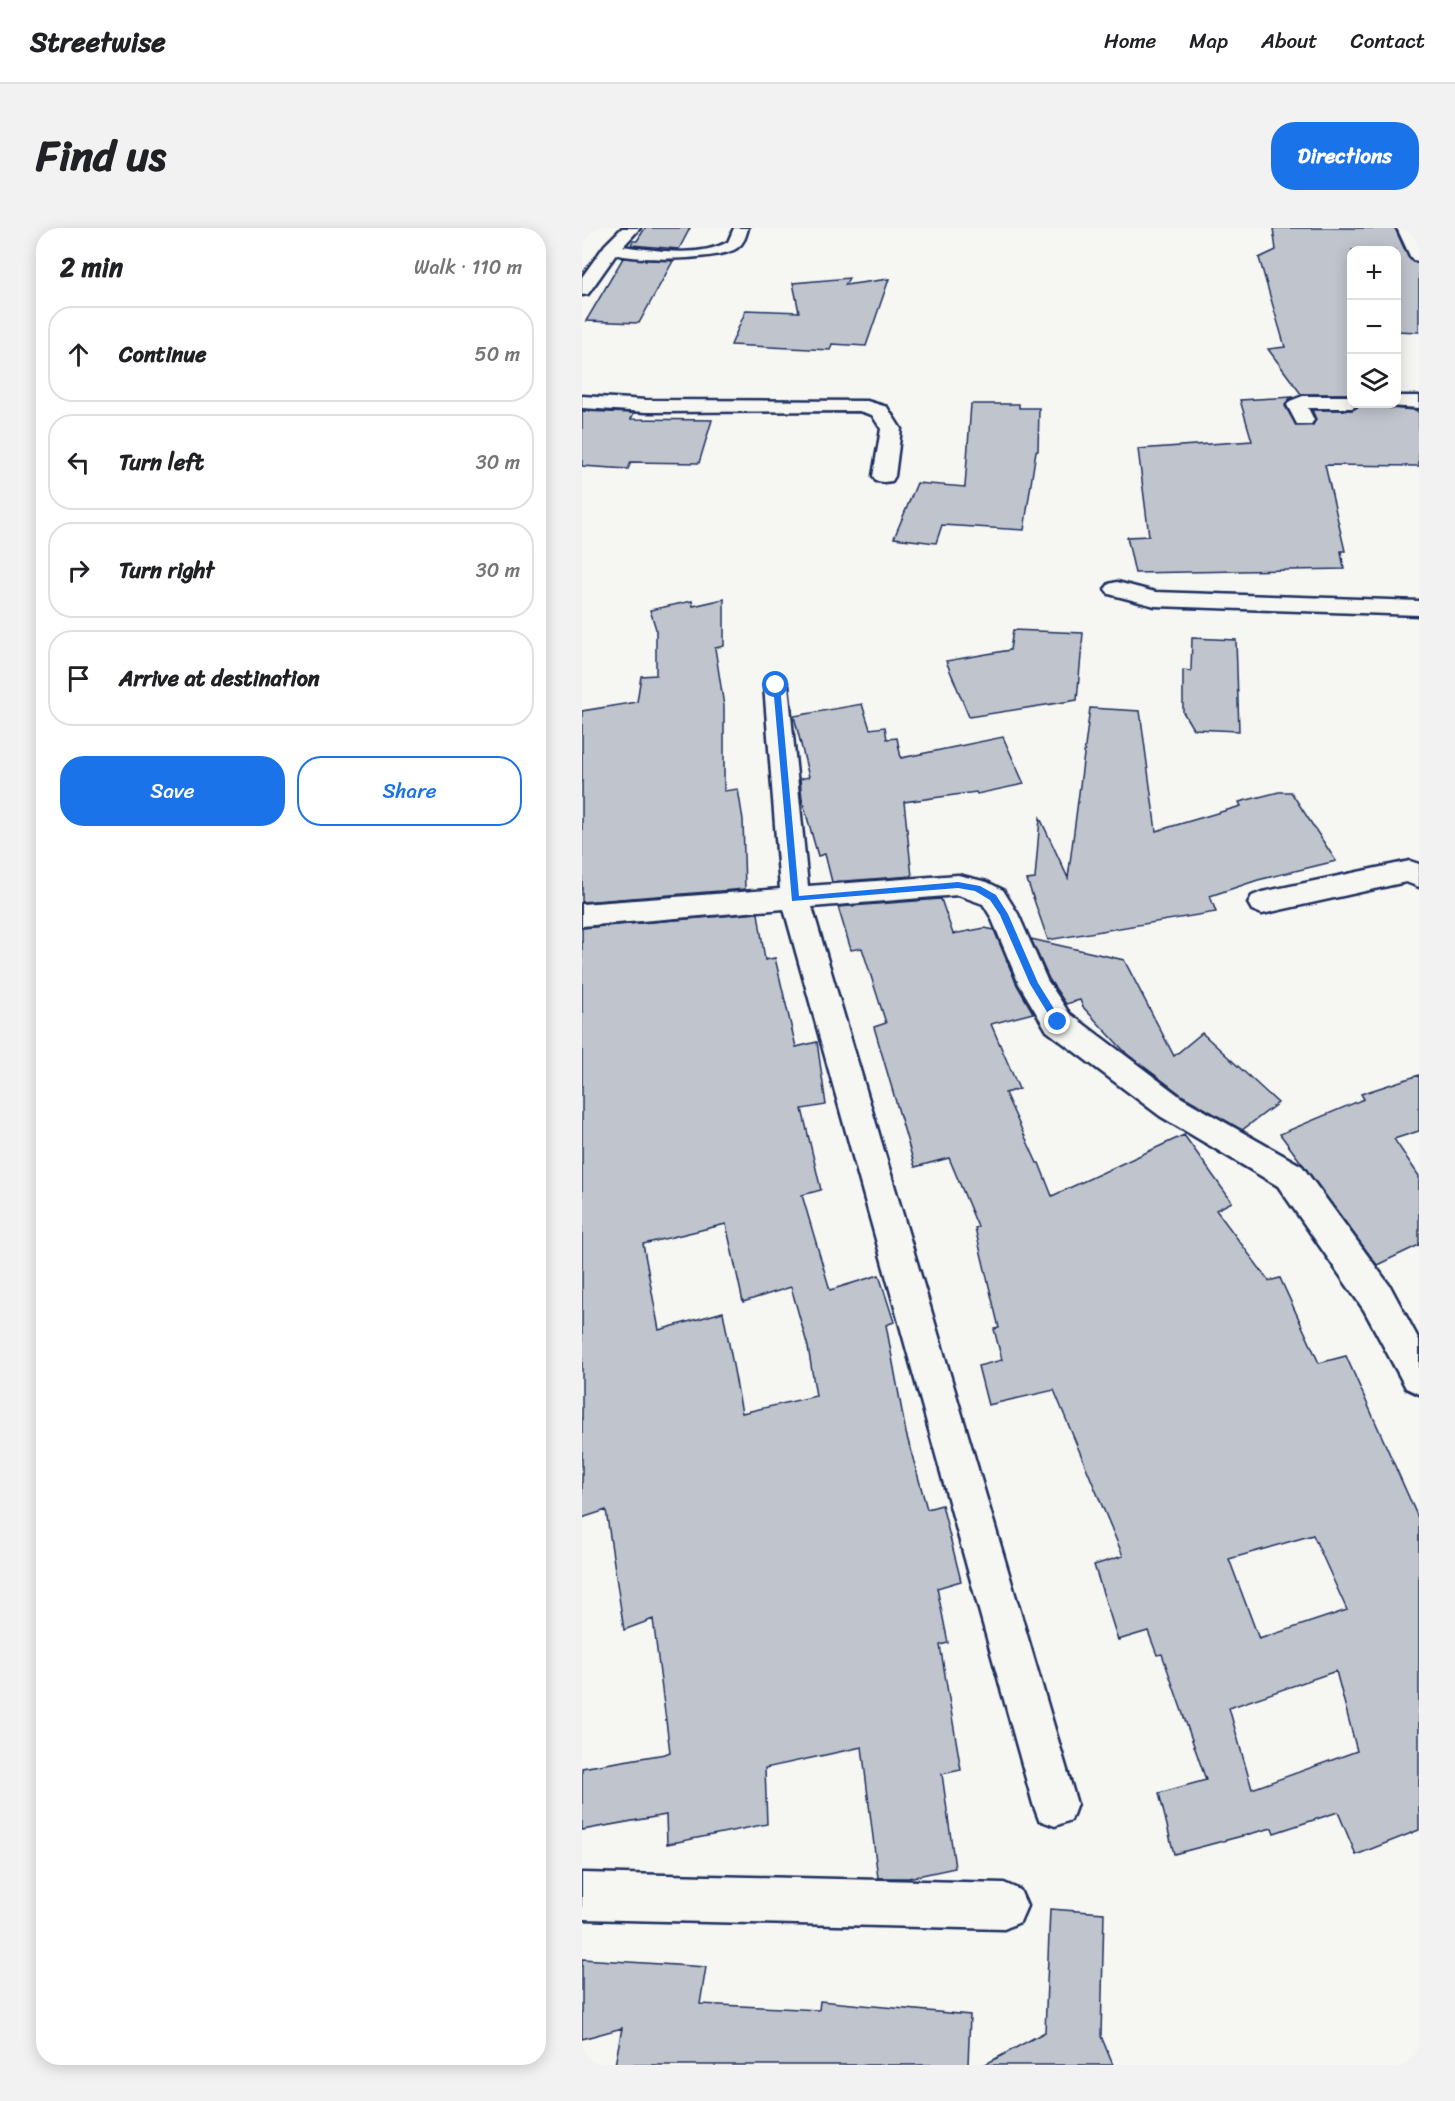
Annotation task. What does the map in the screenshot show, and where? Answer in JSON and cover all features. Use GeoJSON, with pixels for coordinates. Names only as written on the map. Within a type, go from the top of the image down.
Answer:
{"type":"FeatureCollection","features":[{"type":"Feature","properties":{"kind":"street"},"geometry":{"type":"LineString","coordinates":[[582,290],[611,249],[632,228]]}},
{"type":"Feature","properties":{"kind":"street"},"geometry":{"type":"LineString","coordinates":[[1405,228],[1419,256]]}},
{"type":"Feature","properties":{"kind":"street"},"geometry":{"type":"LineString","coordinates":[[582,402],[646,406],[860,405],[880,411],[891,429],[884,476]]}},
{"type":"Feature","properties":{"kind":"street"},"geometry":{"type":"LineString","coordinates":[[1304,420],[1297,405],[1303,402],[1347,402]]}},
{"type":"Feature","properties":{"kind":"street"},"geometry":{"type":"LineString","coordinates":[[1401,402],[1419,402]]}},
{"type":"Feature","properties":{"kind":"street"},"geometry":{"type":"LineString","coordinates":[[1117,589],[1155,599],[1419,608]]}},
{"type":"Feature","properties":{"kind":"street"},"geometry":{"type":"LineString","coordinates":[[776,685],[795,899],[1055,1804]]}},
{"type":"Feature","properties":{"kind":"street"},"geometry":{"type":"LineString","coordinates":[[1262,903],[1410,871],[1419,877]]}},
{"type":"Feature","properties":{"kind":"street"},"geometry":{"type":"LineString","coordinates":[[582,915],[958,885],[977,889],[993,897],[1004,914],[1034,984],[1058,1022],[1171,1107],[1290,1176],[1377,1298],[1419,1376]]}},
{"type":"Feature","properties":{"kind":"street"},"geometry":{"type":"LineString","coordinates":[[582,1896],[1004,1906]]}},
{"type":"Feature","properties":{"kind":"lane"},"geometry":{"type":"LineString","coordinates":[[611,249],[715,253],[732,247],[739,238],[741,228]]}},
{"type":"Feature","properties":{"kind":"building"},"geometry":{"type":"Polygon","coordinates":[[[645,228],[690,228],[679,249],[631,245],[633,241],[637,241],[645,228]]]}},
{"type":"Feature","properties":{"kind":"building"},"geometry":{"type":"Polygon","coordinates":[[[1273,228],[1395,228],[1408,257],[1413,262],[1419,263],[1419,332],[1401,331],[1401,246],[1347,246],[1347,394],[1301,394],[1268,349],[1285,347],[1259,258],[1276,250],[1273,228]]]}},
{"type":"Feature","properties":{"kind":"building"},"geometry":{"type":"Polygon","coordinates":[[[623,258],[673,261],[639,323],[586,321],[623,258]]]}},
{"type":"Feature","properties":{"kind":"building"},"geometry":{"type":"Polygon","coordinates":[[[849,278],[845,285],[889,279],[866,346],[832,344],[830,350],[731,345],[746,310],[799,312],[793,283],[849,278]]]}},
{"type":"Feature","properties":{"kind":"building"},"geometry":{"type":"Polygon","coordinates":[[[1293,397],[1285,406],[1297,426],[1313,425],[1316,419],[1312,410],[1389,408],[1416,410],[1419,413],[1419,466],[1325,465],[1345,551],[1341,551],[1344,569],[1135,573],[1127,537],[1149,536],[1138,449],[1252,441],[1240,400],[1293,397]]]}},
{"type":"Feature","properties":{"kind":"building"},"geometry":{"type":"Polygon","coordinates":[[[971,404],[1019,404],[1019,408],[1039,408],[1038,451],[1036,451],[1024,530],[942,525],[936,543],[894,538],[917,483],[965,487],[971,404]]]}},
{"type":"Feature","properties":{"kind":"building"},"geometry":{"type":"Polygon","coordinates":[[[582,411],[634,413],[631,419],[712,420],[699,463],[631,462],[628,469],[582,466],[582,411]]]}},
{"type":"Feature","properties":{"kind":"building"},"geometry":{"type":"Polygon","coordinates":[[[724,599],[724,646],[715,648],[724,706],[724,791],[738,789],[743,820],[745,889],[582,902],[582,711],[637,702],[641,676],[656,675],[656,629],[650,610],[692,601],[693,606],[724,599]]]}},
{"type":"Feature","properties":{"kind":"building"},"geometry":{"type":"Polygon","coordinates":[[[1013,630],[1083,633],[1077,700],[969,717],[946,661],[1010,650],[1013,630]]]}},
{"type":"Feature","properties":{"kind":"building"},"geometry":{"type":"Polygon","coordinates":[[[1192,638],[1236,640],[1239,731],[1193,729],[1183,712],[1183,670],[1191,671],[1192,638]]]}},
{"type":"Feature","properties":{"kind":"building"},"geometry":{"type":"Polygon","coordinates":[[[862,704],[870,729],[885,727],[887,739],[897,738],[901,758],[1003,737],[1024,784],[977,794],[976,792],[904,802],[912,876],[832,882],[825,854],[818,856],[802,799],[800,779],[809,777],[794,716],[862,704]]]}},
{"type":"Feature","properties":{"kind":"building"},"geometry":{"type":"Polygon","coordinates":[[[1090,708],[1140,711],[1156,831],[1241,806],[1239,802],[1279,792],[1291,792],[1336,861],[1258,880],[1210,896],[1216,912],[1048,940],[1027,880],[1035,879],[1040,818],[1068,878],[1090,708]]]}},
{"type":"Feature","properties":{"kind":"building"},"geometry":{"type":"Polygon","coordinates":[[[941,899],[953,934],[985,928],[994,930],[1017,985],[1033,1013],[991,1024],[1019,1089],[1005,1093],[1039,1163],[1052,1196],[1184,1135],[1232,1202],[1216,1210],[1269,1281],[1280,1278],[1319,1363],[1346,1356],[1419,1520],[1419,1830],[1356,1855],[1338,1812],[1274,1833],[1272,1828],[1174,1854],[1159,1793],[1206,1780],[1162,1654],[1157,1655],[1148,1631],[1118,1640],[1094,1565],[1123,1556],[1054,1390],[988,1405],[978,1366],[1002,1360],[994,1329],[999,1328],[975,1228],[978,1227],[949,1158],[915,1167],[874,1027],[886,1023],[862,948],[851,950],[838,907],[941,899]],[[1313,1535],[1229,1559],[1259,1639],[1347,1610],[1313,1535]],[[1336,1671],[1229,1708],[1252,1789],[1357,1751],[1336,1671]]]}},
{"type":"Feature","properties":{"kind":"building"},"geometry":{"type":"Polygon","coordinates":[[[758,913],[765,960],[775,958],[796,1047],[817,1042],[826,1105],[802,1109],[821,1190],[802,1195],[830,1290],[879,1275],[894,1322],[886,1325],[906,1433],[927,1509],[942,1505],[961,1581],[937,1588],[948,1643],[940,1645],[961,1770],[942,1774],[955,1868],[908,1878],[878,1878],[862,1747],[765,1768],[767,1824],[667,1844],[666,1815],[582,1830],[582,1768],[670,1752],[653,1619],[624,1630],[606,1510],[582,1518],[582,928],[758,913]],[[726,1224],[643,1244],[659,1330],[723,1312],[742,1413],[816,1396],[808,1347],[791,1287],[743,1302],[726,1224]]]}},
{"type":"Feature","properties":{"kind":"building"},"geometry":{"type":"Polygon","coordinates":[[[1031,939],[1124,960],[1174,1056],[1202,1033],[1278,1103],[1242,1130],[1183,1096],[1127,1054],[1083,1007],[1080,1000],[1066,1004],[1049,979],[1031,939]]]}},
{"type":"Feature","properties":{"kind":"building"},"geometry":{"type":"Polygon","coordinates":[[[1419,1075],[1419,1131],[1394,1139],[1419,1176],[1419,1245],[1377,1265],[1280,1134],[1364,1099],[1361,1094],[1419,1075]]]}},
{"type":"Feature","properties":{"kind":"building"},"geometry":{"type":"Polygon","coordinates":[[[1050,1909],[1104,1913],[1101,2036],[1113,2065],[984,2065],[1045,2032],[1050,1909]]]}},
{"type":"Feature","properties":{"kind":"building"},"geometry":{"type":"Polygon","coordinates":[[[582,1959],[706,1967],[700,2004],[819,2010],[820,2001],[970,2015],[968,2065],[615,2065],[622,2028],[582,2039],[582,1959]]]}},
{"type":"Feature","properties":{"kind":"route"},"geometry":{"type":"LineString","coordinates":[[776,685],[795,899],[958,885],[977,889],[993,897],[1004,914],[1034,984],[1058,1022]]}}]}
